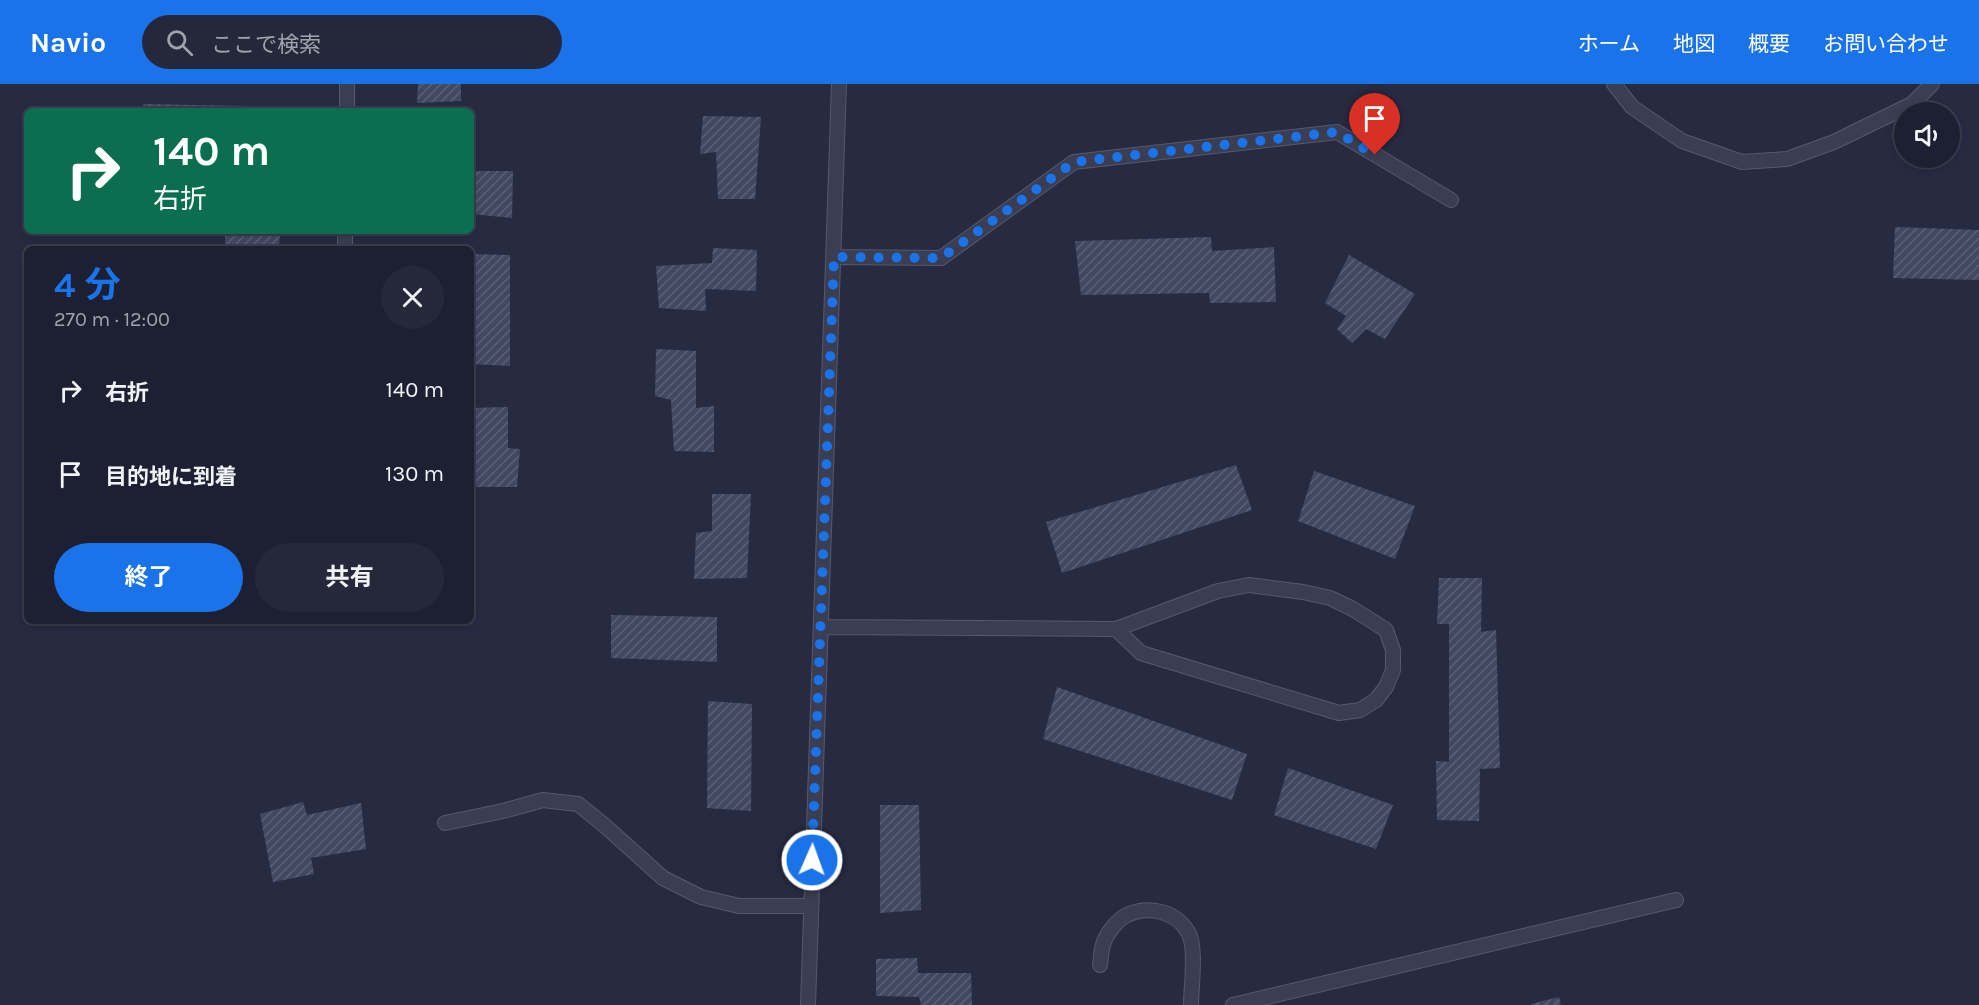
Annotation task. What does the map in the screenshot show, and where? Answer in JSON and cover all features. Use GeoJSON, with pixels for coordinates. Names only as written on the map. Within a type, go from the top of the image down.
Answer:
{"type":"FeatureCollection","features":[{"type":"Feature","properties":{"kind":"lane"},"geometry":{"type":"LineString","coordinates":[[347,84],[347,108]]}},
{"type":"Feature","properties":{"kind":"lane"},"geometry":{"type":"LineString","coordinates":[[808,1005],[839,84]]}},
{"type":"Feature","properties":{"kind":"lane"},"geometry":{"type":"LineString","coordinates":[[1614,84],[1632,107],[1682,141],[1742,162],[1787,159],[1834,141],[1912,104],[1932,84]]}},
{"type":"Feature","properties":{"kind":"lane"},"geometry":{"type":"LineString","coordinates":[[834,257],[941,258],[1074,162],[1337,132],[1451,200]]}},
{"type":"Feature","properties":{"kind":"lane"},"geometry":{"type":"LineString","coordinates":[[821,627],[1116,629],[1218,591],[1249,585],[1330,598],[1353,609],[1386,630],[1393,650],[1393,670],[1386,687],[1376,700],[1360,710],[1339,713],[1141,653],[1116,629]]}},
{"type":"Feature","properties":{"kind":"lane"},"geometry":{"type":"LineString","coordinates":[[445,823],[543,800],[578,804],[663,878],[700,897],[739,906],[811,906]]}},
{"type":"Feature","properties":{"kind":"lane"},"geometry":{"type":"LineString","coordinates":[[1233,1005],[1676,900]]}},
{"type":"Feature","properties":{"kind":"lane"},"geometry":{"type":"LineString","coordinates":[[1100,965],[1103,943],[1126,915],[1144,911],[1162,911],[1175,917],[1189,933],[1192,952],[1191,1005]]}},
{"type":"Feature","properties":{"kind":"building"},"geometry":{"type":"Polygon","coordinates":[[[418,84],[461,84],[461,101],[417,103],[418,84]]]}},
{"type":"Feature","properties":{"kind":"building"},"geometry":{"type":"Polygon","coordinates":[[[143,104],[249,106],[249,108],[143,108],[143,104]]]}},
{"type":"Feature","properties":{"kind":"building"},"geometry":{"type":"Polygon","coordinates":[[[703,116],[761,117],[755,199],[718,199],[716,152],[700,154],[703,116]]]}},
{"type":"Feature","properties":{"kind":"building"},"geometry":{"type":"Polygon","coordinates":[[[474,171],[513,171],[512,218],[474,214],[474,171]]]}},
{"type":"Feature","properties":{"kind":"building"},"geometry":{"type":"Polygon","coordinates":[[[1895,227],[1979,230],[1979,280],[1893,278],[1895,227]]]}},
{"type":"Feature","properties":{"kind":"building"},"geometry":{"type":"Polygon","coordinates":[[[280,234],[279,246],[225,246],[225,235],[280,234]]]}},
{"type":"Feature","properties":{"kind":"building"},"geometry":{"type":"Polygon","coordinates":[[[1211,237],[1212,251],[1274,247],[1276,302],[1210,303],[1209,293],[1081,295],[1075,241],[1211,237]]]}},
{"type":"Feature","properties":{"kind":"building"},"geometry":{"type":"Polygon","coordinates":[[[713,248],[757,250],[756,291],[705,289],[706,311],[659,308],[656,266],[712,263],[713,248]]]}},
{"type":"Feature","properties":{"kind":"building"},"geometry":{"type":"Polygon","coordinates":[[[474,254],[510,255],[510,366],[474,364],[474,254]]]}},
{"type":"Feature","properties":{"kind":"building"},"geometry":{"type":"Polygon","coordinates":[[[1349,255],[1415,294],[1385,339],[1366,329],[1352,343],[1337,329],[1346,316],[1325,303],[1349,255]]]}},
{"type":"Feature","properties":{"kind":"building"},"geometry":{"type":"Polygon","coordinates":[[[656,349],[696,351],[696,408],[714,406],[714,452],[674,451],[671,400],[655,396],[656,349]]]}},
{"type":"Feature","properties":{"kind":"building"},"geometry":{"type":"Polygon","coordinates":[[[508,407],[508,448],[520,449],[517,487],[474,487],[474,408],[508,407]]]}},
{"type":"Feature","properties":{"kind":"building"},"geometry":{"type":"Polygon","coordinates":[[[1236,465],[1252,510],[1062,573],[1046,522],[1236,465]]]}},
{"type":"Feature","properties":{"kind":"building"},"geometry":{"type":"Polygon","coordinates":[[[1314,471],[1415,506],[1395,559],[1298,521],[1314,471]]]}},
{"type":"Feature","properties":{"kind":"building"},"geometry":{"type":"Polygon","coordinates":[[[712,494],[751,494],[747,578],[694,579],[696,533],[712,531],[712,494]]]}},
{"type":"Feature","properties":{"kind":"building"},"geometry":{"type":"Polygon","coordinates":[[[1439,578],[1482,578],[1481,632],[1496,630],[1500,768],[1480,769],[1479,821],[1437,820],[1436,761],[1449,762],[1449,624],[1437,624],[1439,578]]]}},
{"type":"Feature","properties":{"kind":"building"},"geometry":{"type":"Polygon","coordinates":[[[611,615],[717,617],[717,662],[611,658],[611,615]]]}},
{"type":"Feature","properties":{"kind":"building"},"geometry":{"type":"Polygon","coordinates":[[[1057,687],[1247,754],[1232,800],[1043,739],[1057,687]]]}},
{"type":"Feature","properties":{"kind":"building"},"geometry":{"type":"Polygon","coordinates":[[[708,701],[752,704],[751,811],[707,808],[708,701]]]}},
{"type":"Feature","properties":{"kind":"building"},"geometry":{"type":"Polygon","coordinates":[[[1288,768],[1393,805],[1376,849],[1274,815],[1288,768]]]}},
{"type":"Feature","properties":{"kind":"building"},"geometry":{"type":"Polygon","coordinates":[[[303,802],[307,815],[361,803],[366,849],[311,858],[314,874],[273,882],[260,814],[303,802]]]}},
{"type":"Feature","properties":{"kind":"building"},"geometry":{"type":"Polygon","coordinates":[[[880,805],[919,805],[921,910],[880,913],[880,805]]]}},
{"type":"Feature","properties":{"kind":"building"},"geometry":{"type":"Polygon","coordinates":[[[917,958],[918,973],[971,973],[972,1005],[921,1005],[919,997],[876,996],[876,959],[917,958]]]}},
{"type":"Feature","properties":{"kind":"building"},"geometry":{"type":"Polygon","coordinates":[[[1559,997],[1561,1005],[1531,1005],[1531,1004],[1559,997]]]}},
{"type":"Feature","properties":{"kind":"route"},"geometry":{"type":"LineString","coordinates":[[812,860],[834,257],[941,258],[1074,162],[1337,132],[1375,155]]}}]}
